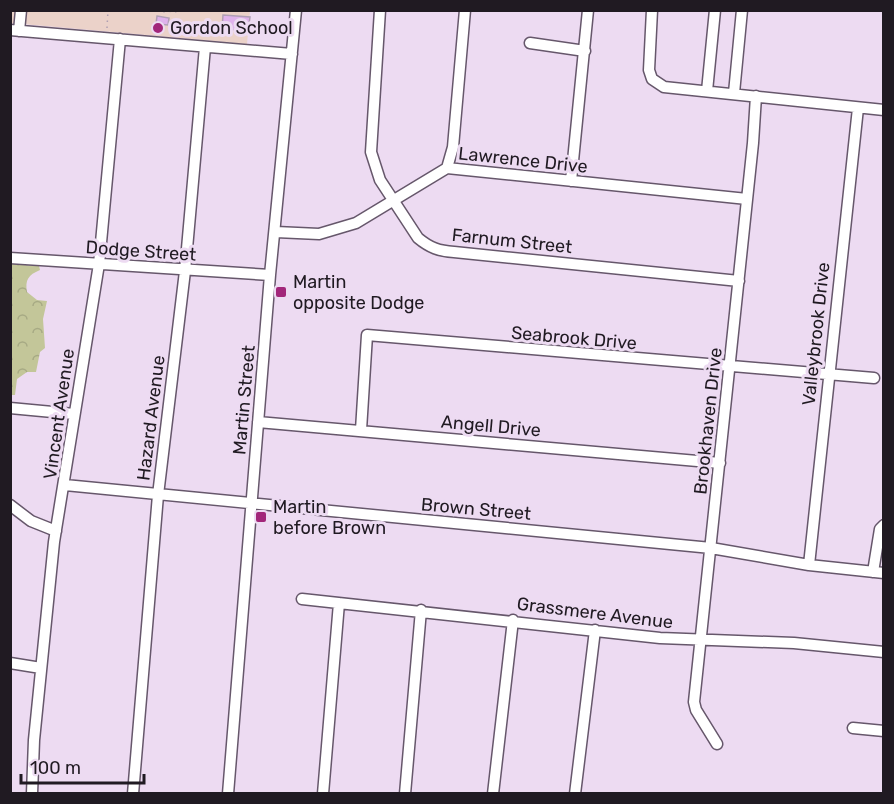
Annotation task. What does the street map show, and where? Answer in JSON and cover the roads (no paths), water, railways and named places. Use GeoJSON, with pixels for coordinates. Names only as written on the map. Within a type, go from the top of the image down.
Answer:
{"type":"FeatureCollection","features":[{"type":"Feature","properties":{"kind":"street"},"geometry":{"type":"LineString","coordinates":[[21,10],[15,31],[292,54]]}},
{"type":"Feature","properties":{"kind":"street","name":"Martin Street"},"geometry":{"type":"LineString","coordinates":[[228,794],[270,275],[296,10]]}},
{"type":"Feature","properties":{"kind":"street","name":"Farnum Street"},"geometry":{"type":"LineString","coordinates":[[380,10],[369,141],[373,166],[418,238],[437,250],[739,281]]}},
{"type":"Feature","properties":{"kind":"street"},"geometry":{"type":"LineString","coordinates":[[447,168],[453,147],[465,10]]}},
{"type":"Feature","properties":{"kind":"street"},"geometry":{"type":"LineString","coordinates":[[571,181],[588,10]]}},
{"type":"Feature","properties":{"kind":"street"},"geometry":{"type":"LineString","coordinates":[[652,10],[648,60],[652,79],[664,87],[884,110]]}},
{"type":"Feature","properties":{"kind":"street"},"geometry":{"type":"LineString","coordinates":[[707,91],[715,10]]}},
{"type":"Feature","properties":{"kind":"street"},"geometry":{"type":"LineString","coordinates":[[734,93],[742,10]]}},
{"type":"Feature","properties":{"kind":"street","name":"Vincent Avenue"},"geometry":{"type":"LineString","coordinates":[[32,794],[41,668],[56,531],[99,264],[115,39]]}},
{"type":"Feature","properties":{"kind":"street"},"geometry":{"type":"LineString","coordinates":[[530,43],[585,51]]}},
{"type":"Feature","properties":{"kind":"street","name":"Hazard Avenue"},"geometry":{"type":"LineString","coordinates":[[133,794],[158,495],[185,271],[205,47]]}},
{"type":"Feature","properties":{"kind":"street","name":"Brookhaven Drive"},"geometry":{"type":"LineString","coordinates":[[717,744],[696,710],[694,702],[739,281],[756,96]]}},
{"type":"Feature","properties":{"kind":"street","name":"Valleybrook Drive"},"geometry":{"type":"LineString","coordinates":[[808,565],[858,108]]}},
{"type":"Feature","properties":{"kind":"street","name":"Lawrence Drive"},"geometry":{"type":"LineString","coordinates":[[276,232],[319,234],[356,223],[447,168],[747,199]]}},
{"type":"Feature","properties":{"kind":"street","name":"Dodge Street"},"geometry":{"type":"LineString","coordinates":[[10,258],[270,275]]}},
{"type":"Feature","properties":{"kind":"street","name":"Seabrook Drive"},"geometry":{"type":"LineString","coordinates":[[361,430],[367,336],[729,368],[874,378]]}},
{"type":"Feature","properties":{"kind":"street"},"geometry":{"type":"LineString","coordinates":[[10,408],[74,414]]}},
{"type":"Feature","properties":{"kind":"street","name":"Angell Drive"},"geometry":{"type":"LineString","coordinates":[[258,422],[720,463]]}},
{"type":"Feature","properties":{"kind":"street","name":"Brown Street"},"geometry":{"type":"LineString","coordinates":[[65,485],[711,548],[808,565],[878,572]]}},
{"type":"Feature","properties":{"kind":"street"},"geometry":{"type":"LineString","coordinates":[[10,505],[31,521],[56,531]]}},
{"type":"Feature","properties":{"kind":"street"},"geometry":{"type":"LineString","coordinates":[[878,572],[880,529],[884,525]]}},
{"type":"Feature","properties":{"kind":"street","name":"Grassmere Avenue"},"geometry":{"type":"LineString","coordinates":[[302,599],[702,641],[794,644],[884,652]]}},
{"type":"Feature","properties":{"kind":"street"},"geometry":{"type":"LineString","coordinates":[[323,794],[339,603]]}},
{"type":"Feature","properties":{"kind":"street"},"geometry":{"type":"LineString","coordinates":[[405,794],[421,610]]}},
{"type":"Feature","properties":{"kind":"street"},"geometry":{"type":"LineString","coordinates":[[493,794],[513,620]]}},
{"type":"Feature","properties":{"kind":"street"},"geometry":{"type":"LineString","coordinates":[[575,794],[595,630]]}},
{"type":"Feature","properties":{"kind":"street"},"geometry":{"type":"LineString","coordinates":[[10,663],[41,668]]}},
{"type":"Feature","properties":{"kind":"street"},"geometry":{"type":"LineString","coordinates":[[853,728],[884,731]]}},
{"type":"Feature","properties":{"kind":"place","name":"Gordon School"},"geometry":{"type":"Point","coordinates":[158,28]}},
{"type":"Feature","properties":{"kind":"place","name":"Martin opposite Dodge"},"geometry":{"type":"Point","coordinates":[281,292]}},
{"type":"Feature","properties":{"kind":"place","name":"Martin before Brown"},"geometry":{"type":"Point","coordinates":[261,517]}}]}
